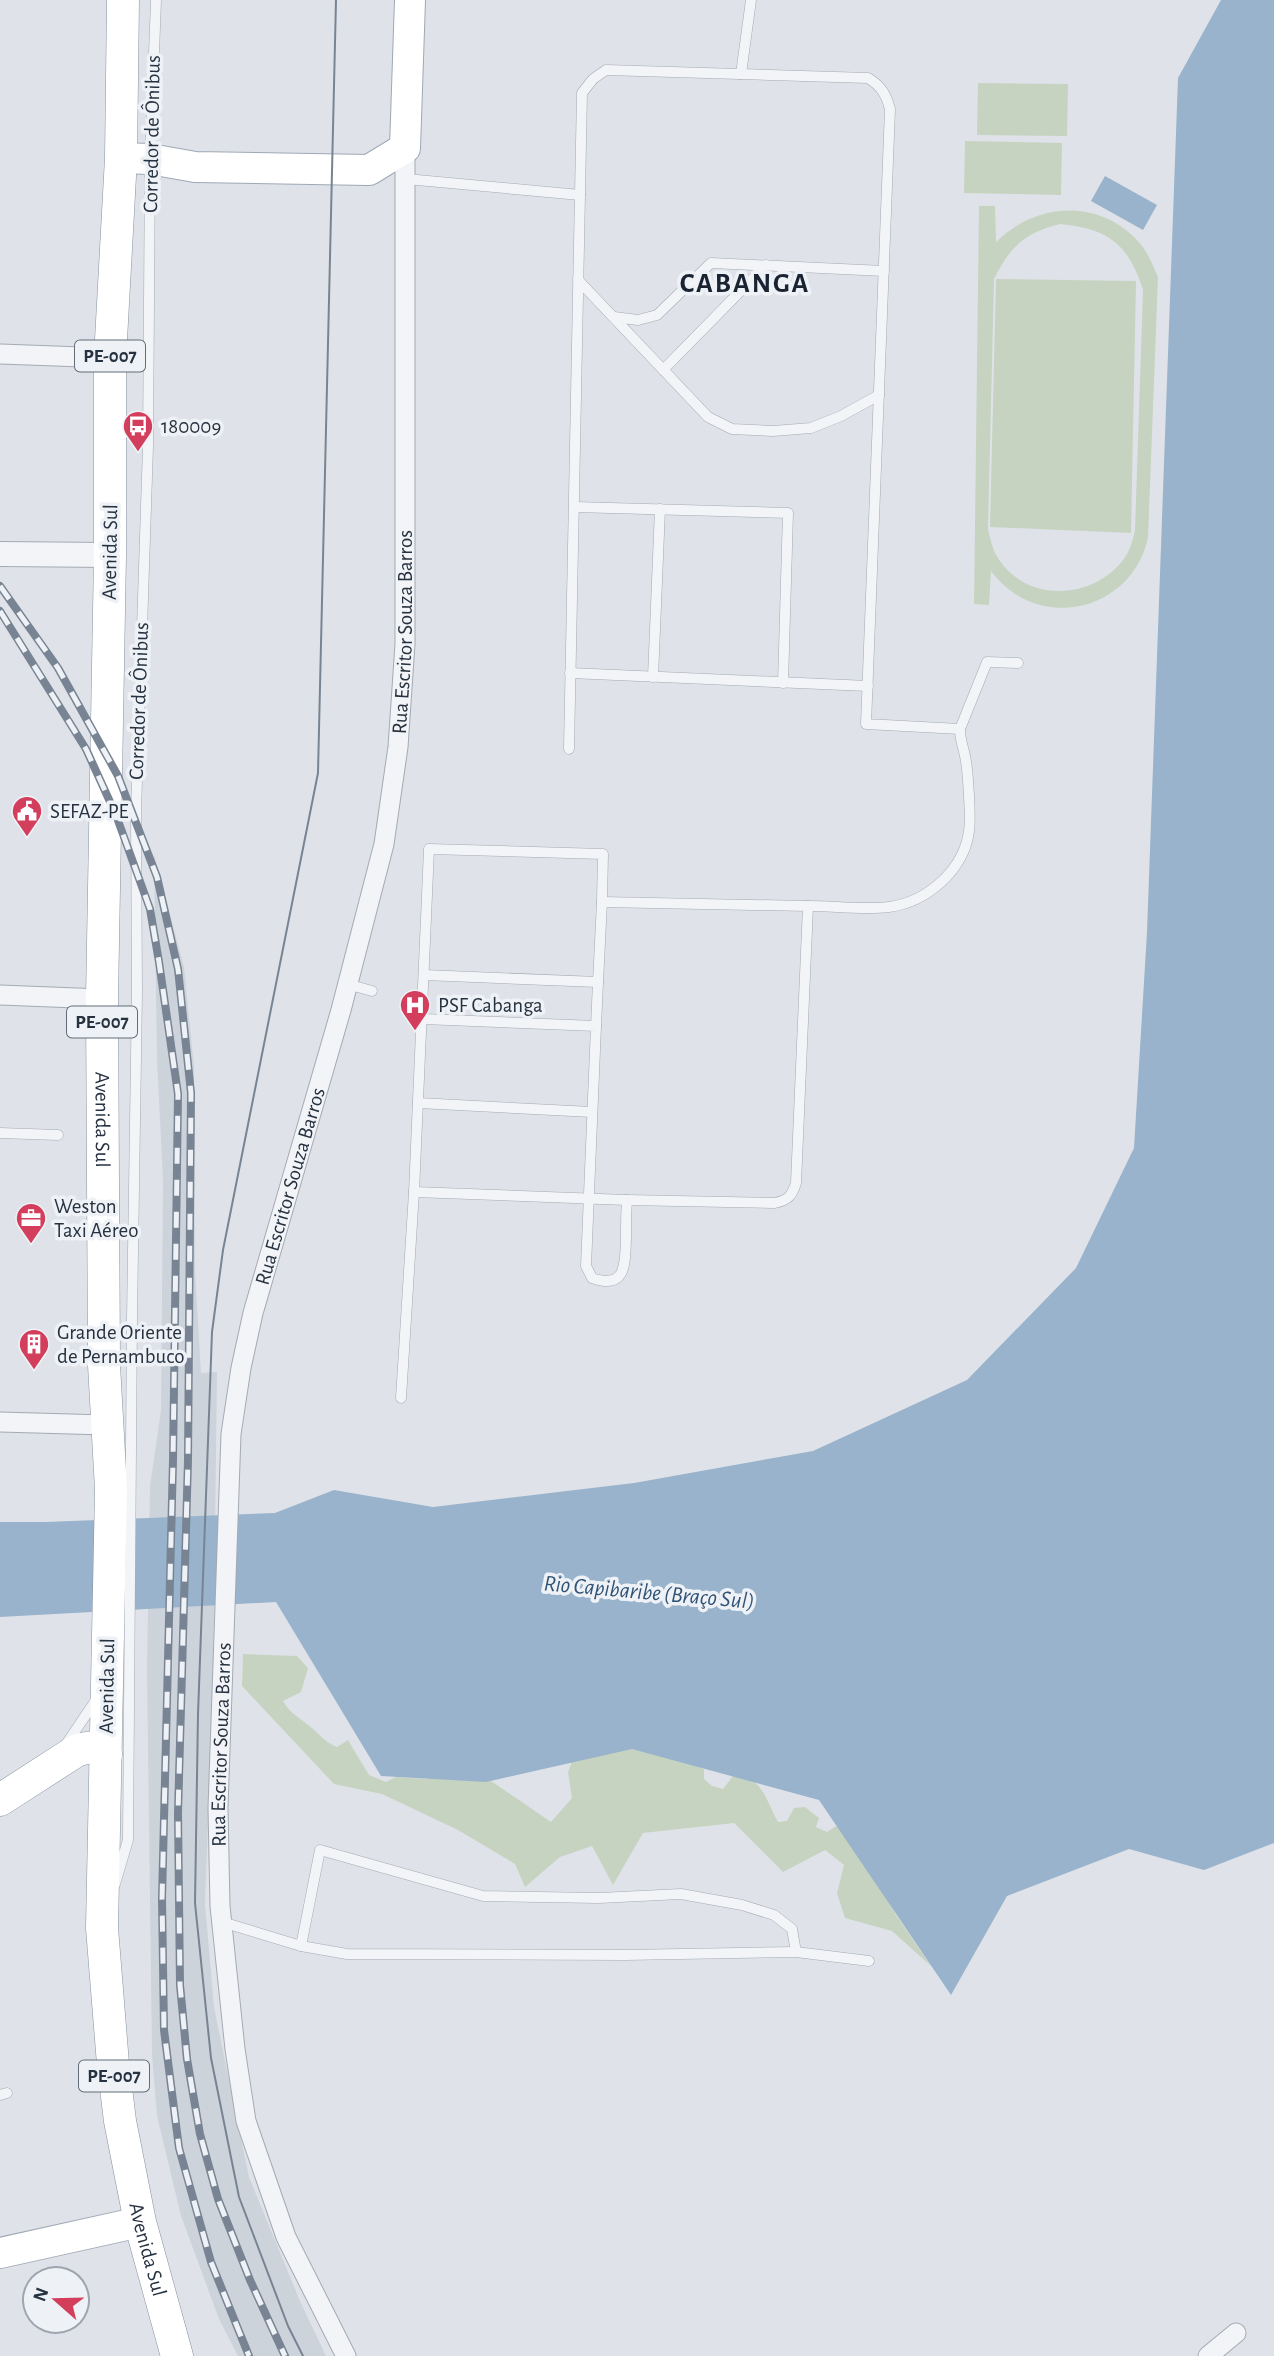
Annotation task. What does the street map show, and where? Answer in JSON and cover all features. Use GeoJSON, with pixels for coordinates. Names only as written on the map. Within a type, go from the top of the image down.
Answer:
{"type":"FeatureCollection","features":[{"type":"Feature","properties":{"kind":"highway","name":"Avenida Sul"},"geometry":{"type":"LineString","coordinates":[[123,0],[136,159],[110,358],[110,555],[102,999],[106,1425],[121,1488],[123,1645],[108,1681],[102,1928],[120,2122],[140,2222],[177,2356]]}},
{"type":"Feature","properties":{"kind":"highway"},"geometry":{"type":"LineString","coordinates":[[0,1800],[76,1751],[88,1747],[98,1748],[106,1755]]}},
{"type":"Feature","properties":{"kind":"main road","name":"Rua Escritor Souza Barros"},"geometry":{"type":"LineString","coordinates":[[401,162],[410,0]]}},
{"type":"Feature","properties":{"kind":"main road"},"geometry":{"type":"LineString","coordinates":[[136,159],[198,154],[401,162]]}},
{"type":"Feature","properties":{"kind":"main road"},"geometry":{"type":"LineString","coordinates":[[0,2253],[140,2222]]}},
{"type":"Feature","properties":{"kind":"street","name":"Rua Escritor Souza Barros"},"geometry":{"type":"LineString","coordinates":[[346,2356],[286,2237],[246,2122],[234,2049],[222,1922],[218,1808],[231,1434],[241,1368],[253,1313],[384,844],[398,747],[405,644],[401,162]]}},
{"type":"Feature","properties":{"kind":"street"},"geometry":{"type":"LineString","coordinates":[[0,354],[110,358]]}},
{"type":"Feature","properties":{"kind":"street"},"geometry":{"type":"LineString","coordinates":[[0,554],[110,555]]}},
{"type":"Feature","properties":{"kind":"street"},"geometry":{"type":"LineString","coordinates":[[0,995],[102,999]]}},
{"type":"Feature","properties":{"kind":"street"},"geometry":{"type":"LineString","coordinates":[[0,1422],[106,1425]]}},
{"type":"Feature","properties":{"kind":"street"},"geometry":{"type":"LineString","coordinates":[[1208,2356],[1236,2333]]}},
{"type":"Feature","properties":{"kind":"lane","name":"Corredor de Ônibus"},"geometry":{"type":"LineString","coordinates":[[121,1488],[137,992],[136,811],[147,457],[136,159],[156,0]]}},
{"type":"Feature","properties":{"kind":"lane"},"geometry":{"type":"LineString","coordinates":[[741,74],[751,0]]}},
{"type":"Feature","properties":{"kind":"lane"},"geometry":{"type":"LineString","coordinates":[[569,749],[582,93],[593,79],[606,70],[868,78],[879,85],[887,97],[890,109],[866,724],[960,730]]}},
{"type":"Feature","properties":{"kind":"lane"},"geometry":{"type":"LineString","coordinates":[[401,162],[580,195]]}},
{"type":"Feature","properties":{"kind":"lane"},"geometry":{"type":"LineString","coordinates":[[614,317],[638,320],[657,314],[711,263],[884,271]]}},
{"type":"Feature","properties":{"kind":"lane"},"geometry":{"type":"LineString","coordinates":[[663,370],[766,265]]}},
{"type":"Feature","properties":{"kind":"lane"},"geometry":{"type":"LineString","coordinates":[[578,280],[708,417],[732,429],[773,431],[811,428],[841,416],[879,395]]}},
{"type":"Feature","properties":{"kind":"lane"},"geometry":{"type":"LineString","coordinates":[[574,507],[788,513],[783,683]]}},
{"type":"Feature","properties":{"kind":"lane"},"geometry":{"type":"LineString","coordinates":[[653,677],[660,509]]}},
{"type":"Feature","properties":{"kind":"lane"},"geometry":{"type":"LineString","coordinates":[[601,902],[889,907],[914,900],[943,881],[961,860],[970,831],[965,755],[960,730],[987,662],[1018,663]]}},
{"type":"Feature","properties":{"kind":"lane"},"geometry":{"type":"LineString","coordinates":[[570,673],[868,686]]}},
{"type":"Feature","properties":{"kind":"lane"},"geometry":{"type":"LineString","coordinates":[[401,1398],[415,1192],[429,849],[603,854],[586,1266],[592,1278],[605,1283],[618,1278],[624,1268],[627,1200]]}},
{"type":"Feature","properties":{"kind":"lane"},"geometry":{"type":"LineString","coordinates":[[415,1192],[627,1200],[785,1201],[793,1194],[796,1183],[808,906]]}},
{"type":"Feature","properties":{"kind":"lane"},"geometry":{"type":"LineString","coordinates":[[424,975],[598,982]]}},
{"type":"Feature","properties":{"kind":"lane"},"geometry":{"type":"LineString","coordinates":[[347,984],[372,991]]}},
{"type":"Feature","properties":{"kind":"lane"},"geometry":{"type":"LineString","coordinates":[[423,1019],[596,1026]]}},
{"type":"Feature","properties":{"kind":"lane"},"geometry":{"type":"LineString","coordinates":[[418,1103],[593,1112]]}},
{"type":"Feature","properties":{"kind":"lane"},"geometry":{"type":"LineString","coordinates":[[0,1133],[58,1135]]}},
{"type":"Feature","properties":{"kind":"lane"},"geometry":{"type":"LineString","coordinates":[[102,1928],[128,1840],[123,1645]]}},
{"type":"Feature","properties":{"kind":"lane"},"geometry":{"type":"LineString","coordinates":[[46,1769],[76,1731],[108,1681]]}},
{"type":"Feature","properties":{"kind":"lane"},"geometry":{"type":"LineString","coordinates":[[301,1946],[320,1850],[483,1896],[599,1898],[681,1894],[742,1905],[774,1915],[792,1929],[796,1952]]}},
{"type":"Feature","properties":{"kind":"lane"},"geometry":{"type":"LineString","coordinates":[[222,1922],[301,1946],[347,1954],[625,1955],[796,1952],[869,1961]]}},
{"type":"Feature","properties":{"kind":"shaded area"},"geometry":{"type":"Polygon","coordinates":[[[154,855],[184,967],[194,1067],[195,1270],[201,1373],[217,1372],[213,1695],[205,1903],[214,2007],[249,2177],[300,2301],[326,2356],[238,2356],[219,2319],[181,2216],[157,2116],[152,2054],[147,1669],[150,1486],[161,1410],[163,1182],[157,1058],[154,855]]]}},
{"type":"Feature","properties":{"kind":"green space"},"geometry":{"type":"Polygon","coordinates":[[[978,83],[1068,84],[1067,136],[977,135],[978,83]]]}},
{"type":"Feature","properties":{"kind":"green space"},"geometry":{"type":"Polygon","coordinates":[[[965,141],[1062,143],[1061,195],[964,193],[965,141]]]}},
{"type":"Feature","properties":{"kind":"green space"},"geometry":{"type":"Polygon","coordinates":[[[979,206],[995,206],[996,242],[1029,219],[1047,213],[1085,212],[1104,217],[1121,226],[1137,240],[1158,277],[1148,538],[1138,563],[1123,584],[1103,598],[1080,606],[1056,608],[1033,603],[1010,590],[991,571],[989,605],[974,604],[979,206]],[[1060,224],[1028,237],[1013,249],[994,279],[988,530],[996,554],[1012,575],[1027,584],[1062,591],[1096,583],[1111,573],[1128,553],[1135,530],[1143,290],[1130,261],[1114,241],[1077,226],[1060,224]]]}},
{"type":"Feature","properties":{"kind":"green space"},"geometry":{"type":"Polygon","coordinates":[[[996,279],[1136,281],[1131,533],[990,527],[996,279]]]}},
{"type":"Feature","properties":{"kind":"green space"},"geometry":{"type":"Polygon","coordinates":[[[243,1654],[297,1656],[308,1668],[301,1692],[283,1701],[286,1706],[333,1745],[337,1747],[348,1740],[369,1775],[386,1782],[396,1777],[426,1779],[487,1769],[491,1781],[551,1822],[572,1798],[568,1772],[572,1762],[614,1734],[704,1769],[704,1779],[712,1786],[723,1789],[733,1776],[751,1780],[762,1790],[778,1822],[787,1821],[794,1808],[805,1807],[819,1818],[816,1827],[827,1832],[836,1826],[846,1831],[896,1915],[931,1966],[892,1931],[845,1918],[837,1893],[844,1865],[825,1850],[783,1872],[734,1823],[643,1833],[613,1885],[592,1846],[560,1857],[525,1887],[515,1864],[458,1830],[382,1794],[334,1784],[242,1686],[243,1654]]]}},
{"type":"Feature","properties":{"kind":"water","name":"Rio Capibaribe (Braço Sul)"},"geometry":{"type":"Polygon","coordinates":[[[1221,0],[1274,0],[1274,1843],[1204,1870],[1129,1849],[1007,1896],[951,1995],[819,1800],[632,1749],[486,1782],[381,1776],[276,1602],[0,1617],[0,1522],[275,1513],[334,1490],[433,1507],[634,1483],[813,1451],[967,1380],[1076,1268],[1134,1148],[1147,932],[1178,78],[1221,0]]]}},
{"type":"Feature","properties":{"kind":"water"},"geometry":{"type":"Polygon","coordinates":[[[1105,176],[1157,205],[1143,230],[1091,201],[1105,176]]]}},
{"type":"Feature","properties":{"kind":"tram line"},"geometry":{"type":"LineString","coordinates":[[303,2356],[288,2326],[239,2197],[211,2058],[195,1903],[198,1714],[212,1332],[223,1250],[318,773],[336,0]]}},
{"type":"Feature","properties":{"kind":"railway"},"geometry":{"type":"LineString","coordinates":[[0,586],[58,668],[118,776],[157,877],[178,969],[191,1093],[188,1460],[178,1813],[180,1985],[187,2059],[200,2134],[218,2199],[250,2280],[285,2356]]}},
{"type":"Feature","properties":{"kind":"railway"},"geometry":{"type":"LineString","coordinates":[[0,611],[86,749],[116,815],[150,909],[178,1094],[173,1460],[162,1899],[164,2030],[179,2148],[211,2262],[249,2356]]}},
{"type":"Feature","properties":{"kind":"place","name":"180009"},"geometry":{"type":"Point","coordinates":[138,453]}},
{"type":"Feature","properties":{"kind":"place","name":"SEFAZ-PE"},"geometry":{"type":"Point","coordinates":[27,838]}},
{"type":"Feature","properties":{"kind":"place","name":"PSF Cabanga"},"geometry":{"type":"Point","coordinates":[415,1032]}},
{"type":"Feature","properties":{"kind":"place","name":"Weston Taxi Aéreo"},"geometry":{"type":"Point","coordinates":[31,1245]}},
{"type":"Feature","properties":{"kind":"place","name":"Grande Oriente de Pernambuco"},"geometry":{"type":"Point","coordinates":[34,1371]}},
{"type":"Feature","properties":{"kind":"district","name":"CABANGA"},"geometry":{"type":"Point","coordinates":[745,284]}}]}
